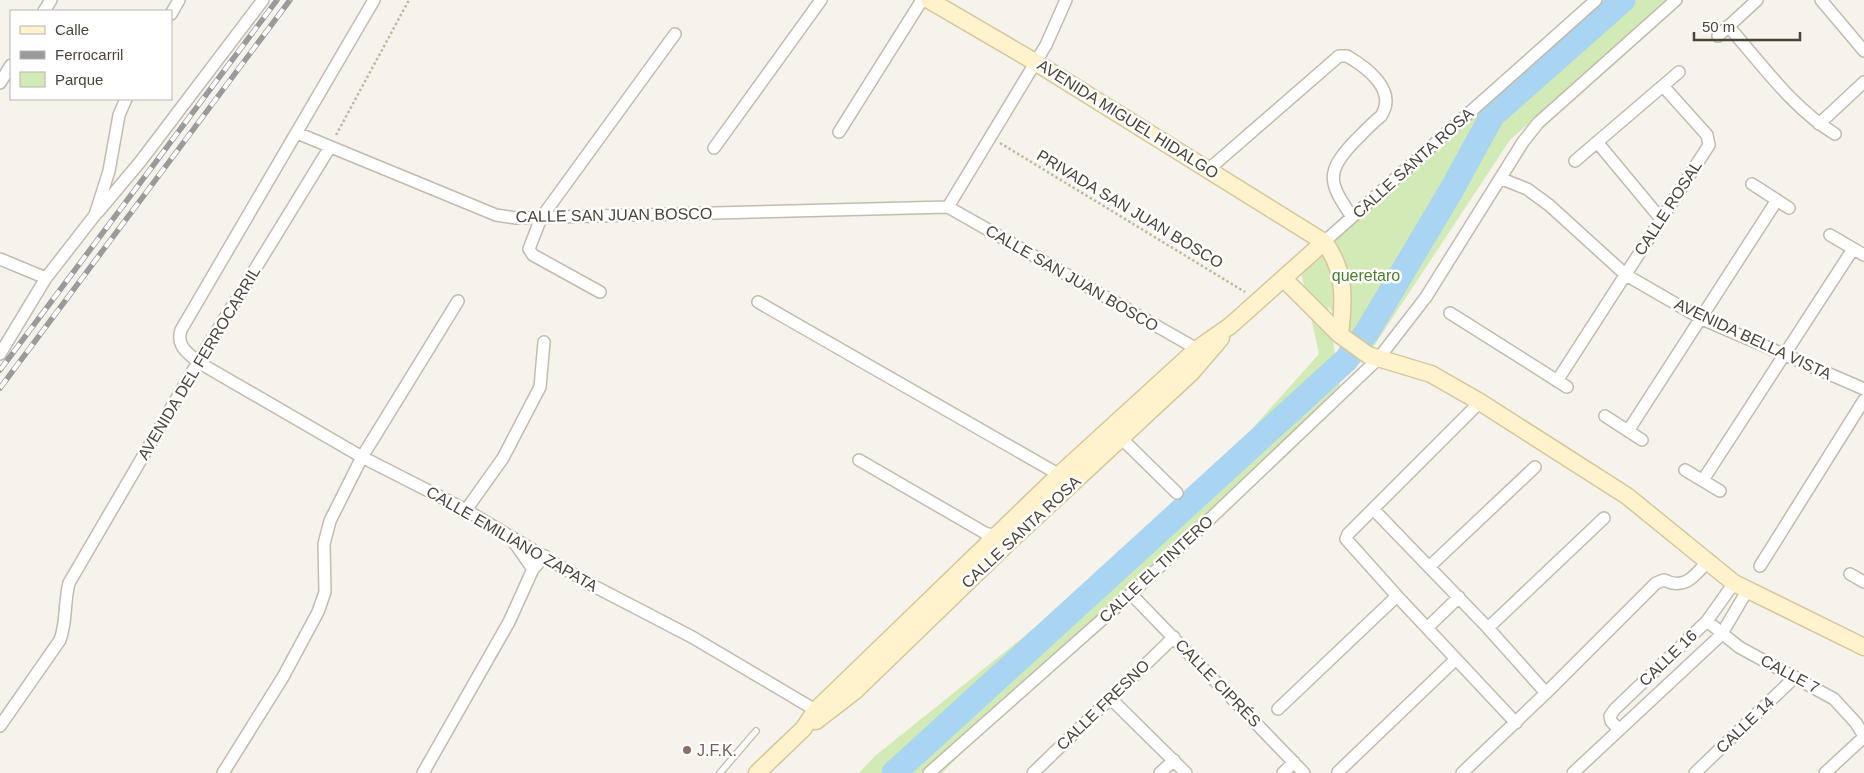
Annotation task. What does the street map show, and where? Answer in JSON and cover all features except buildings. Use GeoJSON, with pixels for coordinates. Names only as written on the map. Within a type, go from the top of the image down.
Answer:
{"type":"FeatureCollection","features":[{"type":"Feature","properties":{"kind":"street"},"geometry":{"type":"LineString","coordinates":[[172,12],[178,0]]}},
{"type":"Feature","properties":{"kind":"street"},"geometry":{"type":"LineString","coordinates":[[0,354],[46,278],[95,215],[140,162],[263,0]]}},
{"type":"Feature","properties":{"kind":"street","name":"CALLE EMILIANO ZAPATA"},"geometry":{"type":"LineString","coordinates":[[374,0],[181,330],[179,338],[181,346],[198,362],[362,457],[466,510],[590,584],[692,637],[821,713]]}},
{"type":"Feature","properties":{"kind":"street"},"geometry":{"type":"LineString","coordinates":[[714,148],[821,0]]}},
{"type":"Feature","properties":{"kind":"street"},"geometry":{"type":"LineString","coordinates":[[839,132],[922,0]]}},
{"type":"Feature","properties":{"kind":"street","name":"AVENIDA MIGUEL HIDALGO"},"geometry":{"type":"LineString","coordinates":[[929,0],[1035,62],[1324,242]]}},
{"type":"Feature","properties":{"kind":"street"},"geometry":{"type":"LineString","coordinates":[[948,207],[1046,45],[1066,0]]}},
{"type":"Feature","properties":{"kind":"street","name":"CALLE SANTA ROSA"},"geometry":{"type":"LineString","coordinates":[[757,773],[1134,416],[1197,349],[1230,326],[1284,279],[1596,0]]}},
{"type":"Feature","properties":{"kind":"street","name":"CALLE EL TINTERO"},"geometry":{"type":"LineString","coordinates":[[932,772],[1130,594],[1373,357],[1426,297],[1502,179],[1523,142],[1538,123],[1676,0]]}},
{"type":"Feature","properties":{"kind":"street"},"geometry":{"type":"LineString","coordinates":[[1718,36],[1757,0]]}},
{"type":"Feature","properties":{"kind":"street"},"geometry":{"type":"LineString","coordinates":[[1821,0],[1864,51]]}},
{"type":"Feature","properties":{"kind":"street"},"geometry":{"type":"LineString","coordinates":[[1728,26],[1802,109],[1819,124],[1835,134]]}},
{"type":"Feature","properties":{"kind":"street"},"geometry":{"type":"LineString","coordinates":[[600,292],[530,253],[541,218],[675,34]]}},
{"type":"Feature","properties":{"kind":"street"},"geometry":{"type":"LineString","coordinates":[[1209,169],[1339,56],[1347,56],[1375,75],[1386,99],[1381,116],[1341,156],[1334,167],[1334,182],[1339,197],[1352,217]]}},
{"type":"Feature","properties":{"kind":"street"},"geometry":{"type":"LineString","coordinates":[[0,84],[10,67]]}},
{"type":"Feature","properties":{"kind":"street"},"geometry":{"type":"LineString","coordinates":[[1575,161],[1679,72]]}},
{"type":"Feature","properties":{"kind":"street"},"geometry":{"type":"LineString","coordinates":[[1819,124],[1864,82]]}},
{"type":"Feature","properties":{"kind":"street","name":"CALLE ROSAL"},"geometry":{"type":"LineString","coordinates":[[1450,313],[1562,384],[1660,219],[1710,141],[1663,86]]}},
{"type":"Feature","properties":{"kind":"street"},"geometry":{"type":"LineString","coordinates":[[95,215],[109,171],[119,115],[126,100]]}},
{"type":"Feature","properties":{"kind":"street","name":"CALLE SAN JUAN BOSCO"},"geometry":{"type":"LineString","coordinates":[[297,133],[496,215],[541,218],[948,207],[1197,349]]}},
{"type":"Feature","properties":{"kind":"street"},"geometry":{"type":"LineString","coordinates":[[1597,142],[1660,219]]}},
{"type":"Feature","properties":{"kind":"street","name":"AVENIDA DEL FERROCARRIL"},"geometry":{"type":"LineString","coordinates":[[0,726],[60,640],[65,627],[65,596],[69,583],[198,362],[330,148]]}},
{"type":"Feature","properties":{"kind":"street","name":"AVENIDA BELLA VISTA"},"geometry":{"type":"LineString","coordinates":[[1502,179],[1528,189],[1549,205],[1626,275],[1702,319],[1864,389]]}},
{"type":"Feature","properties":{"kind":"street"},"geometry":{"type":"LineString","coordinates":[[1752,184],[1789,208]]}},
{"type":"Feature","properties":{"kind":"street"},"geometry":{"type":"LineString","coordinates":[[1628,431],[1777,200]]}},
{"type":"Feature","properties":{"kind":"street"},"geometry":{"type":"LineString","coordinates":[[1830,235],[1864,255]]}},
{"type":"Feature","properties":{"kind":"street"},"geometry":{"type":"LineString","coordinates":[[1324,242],[1334,254],[1342,278],[1343,337]]}},
{"type":"Feature","properties":{"kind":"street"},"geometry":{"type":"LineString","coordinates":[[1703,480],[1853,249]]}},
{"type":"Feature","properties":{"kind":"street"},"geometry":{"type":"LineString","coordinates":[[0,259],[46,278]]}},
{"type":"Feature","properties":{"kind":"street"},"geometry":{"type":"LineString","coordinates":[[1284,279],[1343,337],[1373,357],[1410,366],[1432,374],[1480,402],[1627,496],[1740,587],[1864,647]]}},
{"type":"Feature","properties":{"kind":"street"},"geometry":{"type":"LineString","coordinates":[[223,773],[283,677],[318,612],[325,592],[324,544],[330,521],[362,457],[458,301]]}},
{"type":"Feature","properties":{"kind":"street"},"geometry":{"type":"LineString","coordinates":[[758,302],[1066,479]]}},
{"type":"Feature","properties":{"kind":"street","name":"CALLE SANTA ROSA"},"geometry":{"type":"LineString","coordinates":[[1066,479],[1121,438],[1134,416],[1191,373],[1230,326]]}},
{"type":"Feature","properties":{"kind":"street"},"geometry":{"type":"LineString","coordinates":[[466,510],[503,458],[540,387],[544,342]]}},
{"type":"Feature","properties":{"kind":"street"},"geometry":{"type":"LineString","coordinates":[[1760,566],[1864,400]]}},
{"type":"Feature","properties":{"kind":"street"},"geometry":{"type":"LineString","coordinates":[[1480,402],[1348,534],[1346,539],[1516,723]]}},
{"type":"Feature","properties":{"kind":"street"},"geometry":{"type":"LineString","coordinates":[[1605,416],[1642,440]]}},
{"type":"Feature","properties":{"kind":"street"},"geometry":{"type":"LineString","coordinates":[[1121,438],[1176,493]]}},
{"type":"Feature","properties":{"kind":"street"},"geometry":{"type":"LineString","coordinates":[[859,460],[985,533],[1003,539]]}},
{"type":"Feature","properties":{"kind":"street"},"geometry":{"type":"LineString","coordinates":[[1429,567],[1535,467]]}},
{"type":"Feature","properties":{"kind":"street"},"geometry":{"type":"LineString","coordinates":[[1685,470],[1720,490]]}},
{"type":"Feature","properties":{"kind":"street"},"geometry":{"type":"LineString","coordinates":[[1373,509],[1459,597],[1546,693]]}},
{"type":"Feature","properties":{"kind":"street"},"geometry":{"type":"LineString","coordinates":[[1488,628],[1604,518]]}},
{"type":"Feature","properties":{"kind":"street"},"geometry":{"type":"LineString","coordinates":[[509,535],[533,569]]}},
{"type":"Feature","properties":{"kind":"street"},"geometry":{"type":"LineString","coordinates":[[423,773],[509,622],[533,569],[545,556]]}},
{"type":"Feature","properties":{"kind":"street"},"geometry":{"type":"LineString","coordinates":[[1462,773],[1516,723],[1656,583],[1664,580],[1671,584],[1683,584],[1691,580],[1707,562]]}},
{"type":"Feature","properties":{"kind":"street"},"geometry":{"type":"LineString","coordinates":[[1850,574],[1864,582]]}},
{"type":"Feature","properties":{"kind":"street","name":"CALLE 16"},"geometry":{"type":"LineString","coordinates":[[1619,730],[1611,721],[1610,716],[1615,709],[1740,587]]}},
{"type":"Feature","properties":{"kind":"street","name":"CALLE 16"},"geometry":{"type":"LineString","coordinates":[[1573,773],[1721,634],[1740,587]]}},
{"type":"Feature","properties":{"kind":"street","name":"CALLE CIPRÉS"},"geometry":{"type":"LineString","coordinates":[[1130,594],[1174,637],[1304,773]]}},
{"type":"Feature","properties":{"kind":"street"},"geometry":{"type":"LineString","coordinates":[[1278,709],[1397,596]]}},
{"type":"Feature","properties":{"kind":"street"},"geometry":{"type":"LineString","coordinates":[[1427,628],[1459,597]]}},
{"type":"Feature","properties":{"kind":"street","name":"CALLE 7"},"geometry":{"type":"LineString","coordinates":[[1707,621],[1721,634],[1739,646],[1834,699],[1851,717],[1864,737]]}},
{"type":"Feature","properties":{"kind":"street","name":"CALLE FRESNO"},"geometry":{"type":"LineString","coordinates":[[1032,773],[1174,637]]}},
{"type":"Feature","properties":{"kind":"street"},"geometry":{"type":"LineString","coordinates":[[1338,772],[1456,659]]}},
{"type":"Feature","properties":{"kind":"street","name":"CALLE 14"},"geometry":{"type":"LineString","coordinates":[[1695,773],[1795,677]]}},
{"type":"Feature","properties":{"kind":"street"},"geometry":{"type":"LineString","coordinates":[[1110,698],[1186,773]]}},
{"type":"Feature","properties":{"kind":"street"},"geometry":{"type":"LineString","coordinates":[[1825,773],[1864,737]]}},
{"type":"Feature","properties":{"kind":"street"},"geometry":{"type":"LineString","coordinates":[[1160,773],[1174,760]]}},
{"type":"Feature","properties":{"kind":"street"},"geometry":{"type":"LineString","coordinates":[[1283,773],[1294,762]]}},
{"type":"Feature","properties":{"kind":"lane"},"geometry":{"type":"LineString","coordinates":[[720,773],[756,731]]}},
{"type":"Feature","properties":{"kind":"path"},"geometry":{"type":"LineString","coordinates":[[330,148],[409,0]]}},
{"type":"Feature","properties":{"kind":"path","name":"PRIVADA SAN JUAN BOSCO"},"geometry":{"type":"LineString","coordinates":[[990,138],[1259,300]]}},
{"type":"Feature","properties":{"kind":"green space","name":"queretaro"},"geometry":{"type":"Polygon","coordinates":[[[1596,0],[1671,0],[1510,140],[1368,355],[1328,306],[1341,395],[1048,667],[942,773],[859,773],[875,756],[1173,517],[1319,354],[1301,272],[1431,147],[1596,0]]]}},
{"type":"Feature","properties":{"kind":"waterway"},"geometry":{"type":"LineString","coordinates":[[894,773],[1346,360],[1367,332],[1452,189],[1492,116],[1623,0]]}},
{"type":"Feature","properties":{"kind":"railway"},"geometry":{"type":"LineString","coordinates":[[0,370],[277,0]]}},
{"type":"Feature","properties":{"kind":"railway"},"geometry":{"type":"LineString","coordinates":[[0,388],[290,0]]}},
{"type":"Feature","properties":{"kind":"place","name":"J.F.K."},"geometry":{"type":"Point","coordinates":[687,750]}}]}
